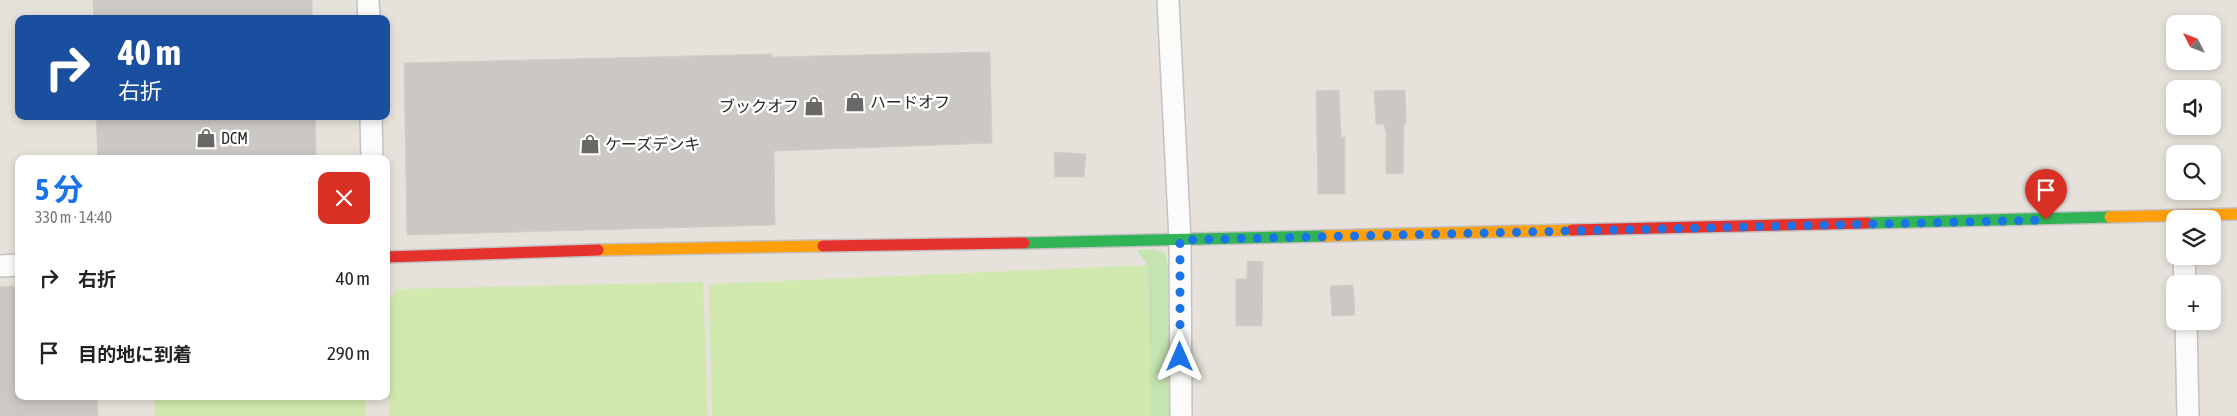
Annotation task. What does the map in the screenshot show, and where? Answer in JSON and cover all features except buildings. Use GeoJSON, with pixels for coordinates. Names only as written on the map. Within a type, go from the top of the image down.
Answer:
{"type":"FeatureCollection","features":[{"type":"Feature","properties":{"kind":"street"},"geometry":{"type":"LineString","coordinates":[[368,0],[369,15]]}},
{"type":"Feature","properties":{"kind":"street"},"geometry":{"type":"LineString","coordinates":[[1168,0],[1180,240],[1181,416]]}},
{"type":"Feature","properties":{"kind":"street"},"geometry":{"type":"LineString","coordinates":[[371,120],[372,155]]}},
{"type":"Feature","properties":{"kind":"street"},"geometry":{"type":"LineString","coordinates":[[2221,215],[2237,214]]}},
{"type":"Feature","properties":{"kind":"street"},"geometry":{"type":"LineString","coordinates":[[390,257],[631,249],[842,247],[2166,218]]}},
{"type":"Feature","properties":{"kind":"street"},"geometry":{"type":"LineString","coordinates":[[0,266],[15,265]]}},
{"type":"Feature","properties":{"kind":"street"},"geometry":{"type":"LineString","coordinates":[[2186,330],[2188,416]]}},
{"type":"Feature","properties":{"kind":"green space"},"geometry":{"type":"Polygon","coordinates":[[[1153,249],[1165,253],[1168,266],[1169,416],[1150,416],[1148,265],[1137,250],[1153,249]]]}},
{"type":"Feature","properties":{"kind":"green space"},"geometry":{"type":"Polygon","coordinates":[[[1148,265],[1150,416],[712,416],[709,284],[1148,265]]]}},
{"type":"Feature","properties":{"kind":"green space"},"geometry":{"type":"Polygon","coordinates":[[[703,282],[708,416],[389,416],[390,299],[398,289],[703,282]]]}},
{"type":"Feature","properties":{"kind":"green space"},"geometry":{"type":"Polygon","coordinates":[[[154,400],[365,400],[365,416],[155,416],[154,400]]]}},
{"type":"Feature","properties":{"kind":"traffic: fast"},"geometry":{"type":"LineString","coordinates":[[1867,223],[2110,217]]}},
{"type":"Feature","properties":{"kind":"traffic: fast"},"geometry":{"type":"LineString","coordinates":[[1024,243],[1325,236]]}},
{"type":"Feature","properties":{"kind":"traffic: slow"},"geometry":{"type":"LineString","coordinates":[[2110,217],[2237,214]]}},
{"type":"Feature","properties":{"kind":"traffic: slow"},"geometry":{"type":"LineString","coordinates":[[1325,236],[1572,230]]}},
{"type":"Feature","properties":{"kind":"traffic: slow"},"geometry":{"type":"LineString","coordinates":[[598,250],[823,246]]}},
{"type":"Feature","properties":{"kind":"traffic: jam"},"geometry":{"type":"LineString","coordinates":[[1572,230],[1867,223]]}},
{"type":"Feature","properties":{"kind":"traffic: jam"},"geometry":{"type":"LineString","coordinates":[[823,246],[1024,243]]}},
{"type":"Feature","properties":{"kind":"traffic: jam"},"geometry":{"type":"LineString","coordinates":[[390,257],[598,250]]}},
{"type":"Feature","properties":{"kind":"place","name":"ハードオフ"},"geometry":{"type":"Point","coordinates":[855,102]}},
{"type":"Feature","properties":{"kind":"place","name":"ブックオフ"},"geometry":{"type":"Point","coordinates":[814,106]}},
{"type":"Feature","properties":{"kind":"place","name":"DCM"},"geometry":{"type":"Point","coordinates":[206,138]}},
{"type":"Feature","properties":{"kind":"place","name":"ケーズデンキ"},"geometry":{"type":"Point","coordinates":[590,144]}},
{"type":"Feature","properties":{"kind":"route"},"geometry":{"type":"LineString","coordinates":[[1180,357],[1180,240],[2046,220]]}}]}
